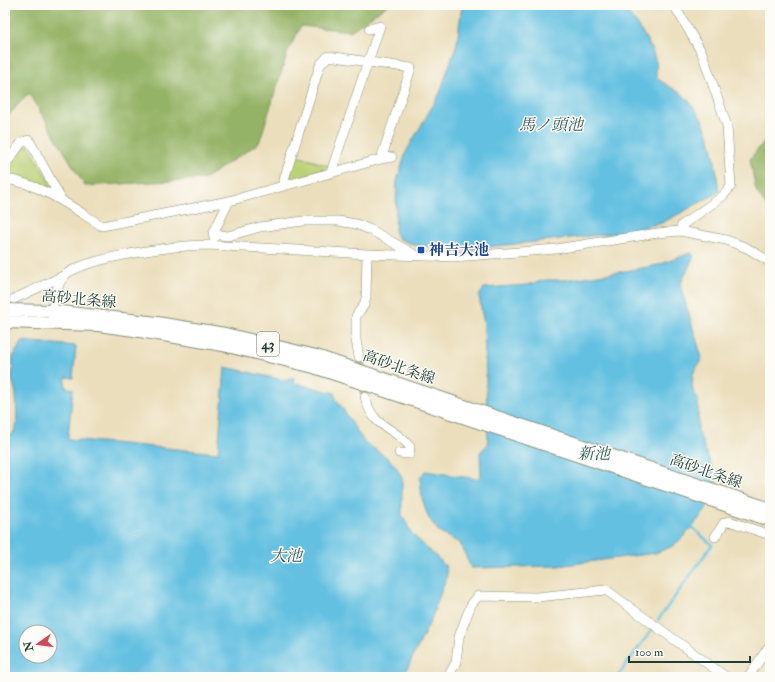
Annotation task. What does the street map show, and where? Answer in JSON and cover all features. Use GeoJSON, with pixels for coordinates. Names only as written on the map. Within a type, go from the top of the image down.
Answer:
{"type":"FeatureCollection","features":[{"type":"Feature","properties":{"kind":"main road","name":"高砂北条線"},"geometry":{"type":"LineString","coordinates":[[5,310],[223,345],[314,367],[474,415],[722,499],[770,520]]}},
{"type":"Feature","properties":{"kind":"main road","name":"高砂北条線"},"geometry":{"type":"LineString","coordinates":[[5,322],[52,317]]}},
{"type":"Feature","properties":{"kind":"main road","name":"高砂北条線"},"geometry":{"type":"LineString","coordinates":[[722,499],[770,509]]}},
{"type":"Feature","properties":{"kind":"street"},"geometry":{"type":"LineString","coordinates":[[674,5],[702,53],[727,126],[731,186],[723,196],[682,225],[680,231]]}},
{"type":"Feature","properties":{"kind":"street"},"geometry":{"type":"LineString","coordinates":[[332,172],[380,26],[369,29]]}},
{"type":"Feature","properties":{"kind":"street"},"geometry":{"type":"LineString","coordinates":[[282,186],[320,65],[328,56],[411,68],[381,159]]}},
{"type":"Feature","properties":{"kind":"street"},"geometry":{"type":"LineString","coordinates":[[5,165],[22,142],[30,140],[62,201]]}},
{"type":"Feature","properties":{"kind":"street"},"geometry":{"type":"LineString","coordinates":[[5,180],[16,181],[62,201],[102,226],[229,201],[392,157]]}},
{"type":"Feature","properties":{"kind":"street"},"geometry":{"type":"LineString","coordinates":[[215,245],[213,234],[229,201]]}},
{"type":"Feature","properties":{"kind":"street"},"geometry":{"type":"LineString","coordinates":[[213,234],[228,236],[260,227],[304,221],[338,221],[356,224],[371,230],[418,256]]}},
{"type":"Feature","properties":{"kind":"street"},"geometry":{"type":"LineString","coordinates":[[14,299],[84,266],[143,252],[186,245],[215,245],[368,254],[454,257],[556,249],[680,231],[726,240],[747,248],[770,262]]}},
{"type":"Feature","properties":{"kind":"street"},"geometry":{"type":"LineString","coordinates":[[359,357],[356,340],[356,316],[364,305],[366,298],[368,254]]}},
{"type":"Feature","properties":{"kind":"street"},"geometry":{"type":"LineString","coordinates":[[52,317],[58,288],[65,276]]}},
{"type":"Feature","properties":{"kind":"street"},"geometry":{"type":"LineString","coordinates":[[365,396],[370,413],[376,420],[403,438],[410,447],[409,454],[399,453]]}},
{"type":"Feature","properties":{"kind":"street"},"geometry":{"type":"LineString","coordinates":[[715,537],[724,523],[729,521],[770,535]]}},
{"type":"Feature","properties":{"kind":"street"},"geometry":{"type":"LineString","coordinates":[[448,677],[456,662],[459,637],[464,623],[471,605],[478,596],[537,597],[606,590],[726,677]]}},
{"type":"Feature","properties":{"kind":"street"},"geometry":{"type":"LineString","coordinates":[[748,677],[770,645]]}},
{"type":"Feature","properties":{"kind":"green space"},"geometry":{"type":"Polygon","coordinates":[[[5,5],[388,5],[350,31],[301,26],[288,51],[259,143],[204,179],[85,186],[29,93],[5,119],[5,5]]]}},
{"type":"Feature","properties":{"kind":"green space"},"geometry":{"type":"Polygon","coordinates":[[[770,134],[770,211],[756,191],[750,159],[770,134]]]}},
{"type":"Feature","properties":{"kind":"green space"},"geometry":{"type":"Polygon","coordinates":[[[24,146],[29,146],[52,187],[49,190],[5,176],[5,169],[24,146]]]}},
{"type":"Feature","properties":{"kind":"green space"},"geometry":{"type":"Polygon","coordinates":[[[294,155],[329,166],[323,172],[323,169],[319,170],[319,173],[292,180],[288,175],[294,155]]]}},
{"type":"Feature","properties":{"kind":"water","name":"馬ノ頭池"},"geometry":{"type":"Polygon","coordinates":[[[462,5],[622,5],[637,25],[654,54],[657,78],[684,96],[696,110],[702,121],[711,142],[714,154],[719,192],[662,223],[616,233],[469,249],[415,245],[399,239],[395,233],[397,181],[406,152],[440,93],[457,43],[462,5]]]}},
{"type":"Feature","properties":{"kind":"water","name":"新池"},"geometry":{"type":"Polygon","coordinates":[[[691,253],[694,256],[680,285],[702,358],[693,374],[692,388],[698,400],[698,431],[717,480],[706,510],[681,539],[671,547],[655,553],[557,566],[471,568],[460,543],[440,533],[428,517],[422,498],[420,478],[425,471],[477,479],[481,476],[480,452],[487,445],[488,439],[484,325],[479,296],[484,288],[527,285],[546,280],[564,280],[626,271],[658,265],[691,253]]]}},
{"type":"Feature","properties":{"kind":"water","name":"大池"},"geometry":{"type":"Polygon","coordinates":[[[22,341],[76,346],[73,378],[66,377],[65,387],[73,389],[68,436],[69,439],[218,453],[225,367],[288,381],[290,377],[294,378],[294,383],[335,393],[335,397],[364,442],[389,459],[397,468],[402,478],[402,515],[412,534],[445,565],[447,575],[430,622],[403,677],[5,677],[5,439],[13,434],[17,424],[16,393],[12,379],[13,357],[22,341]]]}},
{"type":"Feature","properties":{"kind":"waterway"},"geometry":{"type":"LineString","coordinates":[[658,620],[712,545],[692,527]]}},
{"type":"Feature","properties":{"kind":"waterway"},"geometry":{"type":"LineString","coordinates":[[617,677],[653,628]]}},
{"type":"Feature","properties":{"kind":"tunnel"},"geometry":{"type":"LineString","coordinates":[[359,357],[365,397]]}},
{"type":"Feature","properties":{"kind":"place","name":"神吉大池"},"geometry":{"type":"Point","coordinates":[421,250]}}]}
